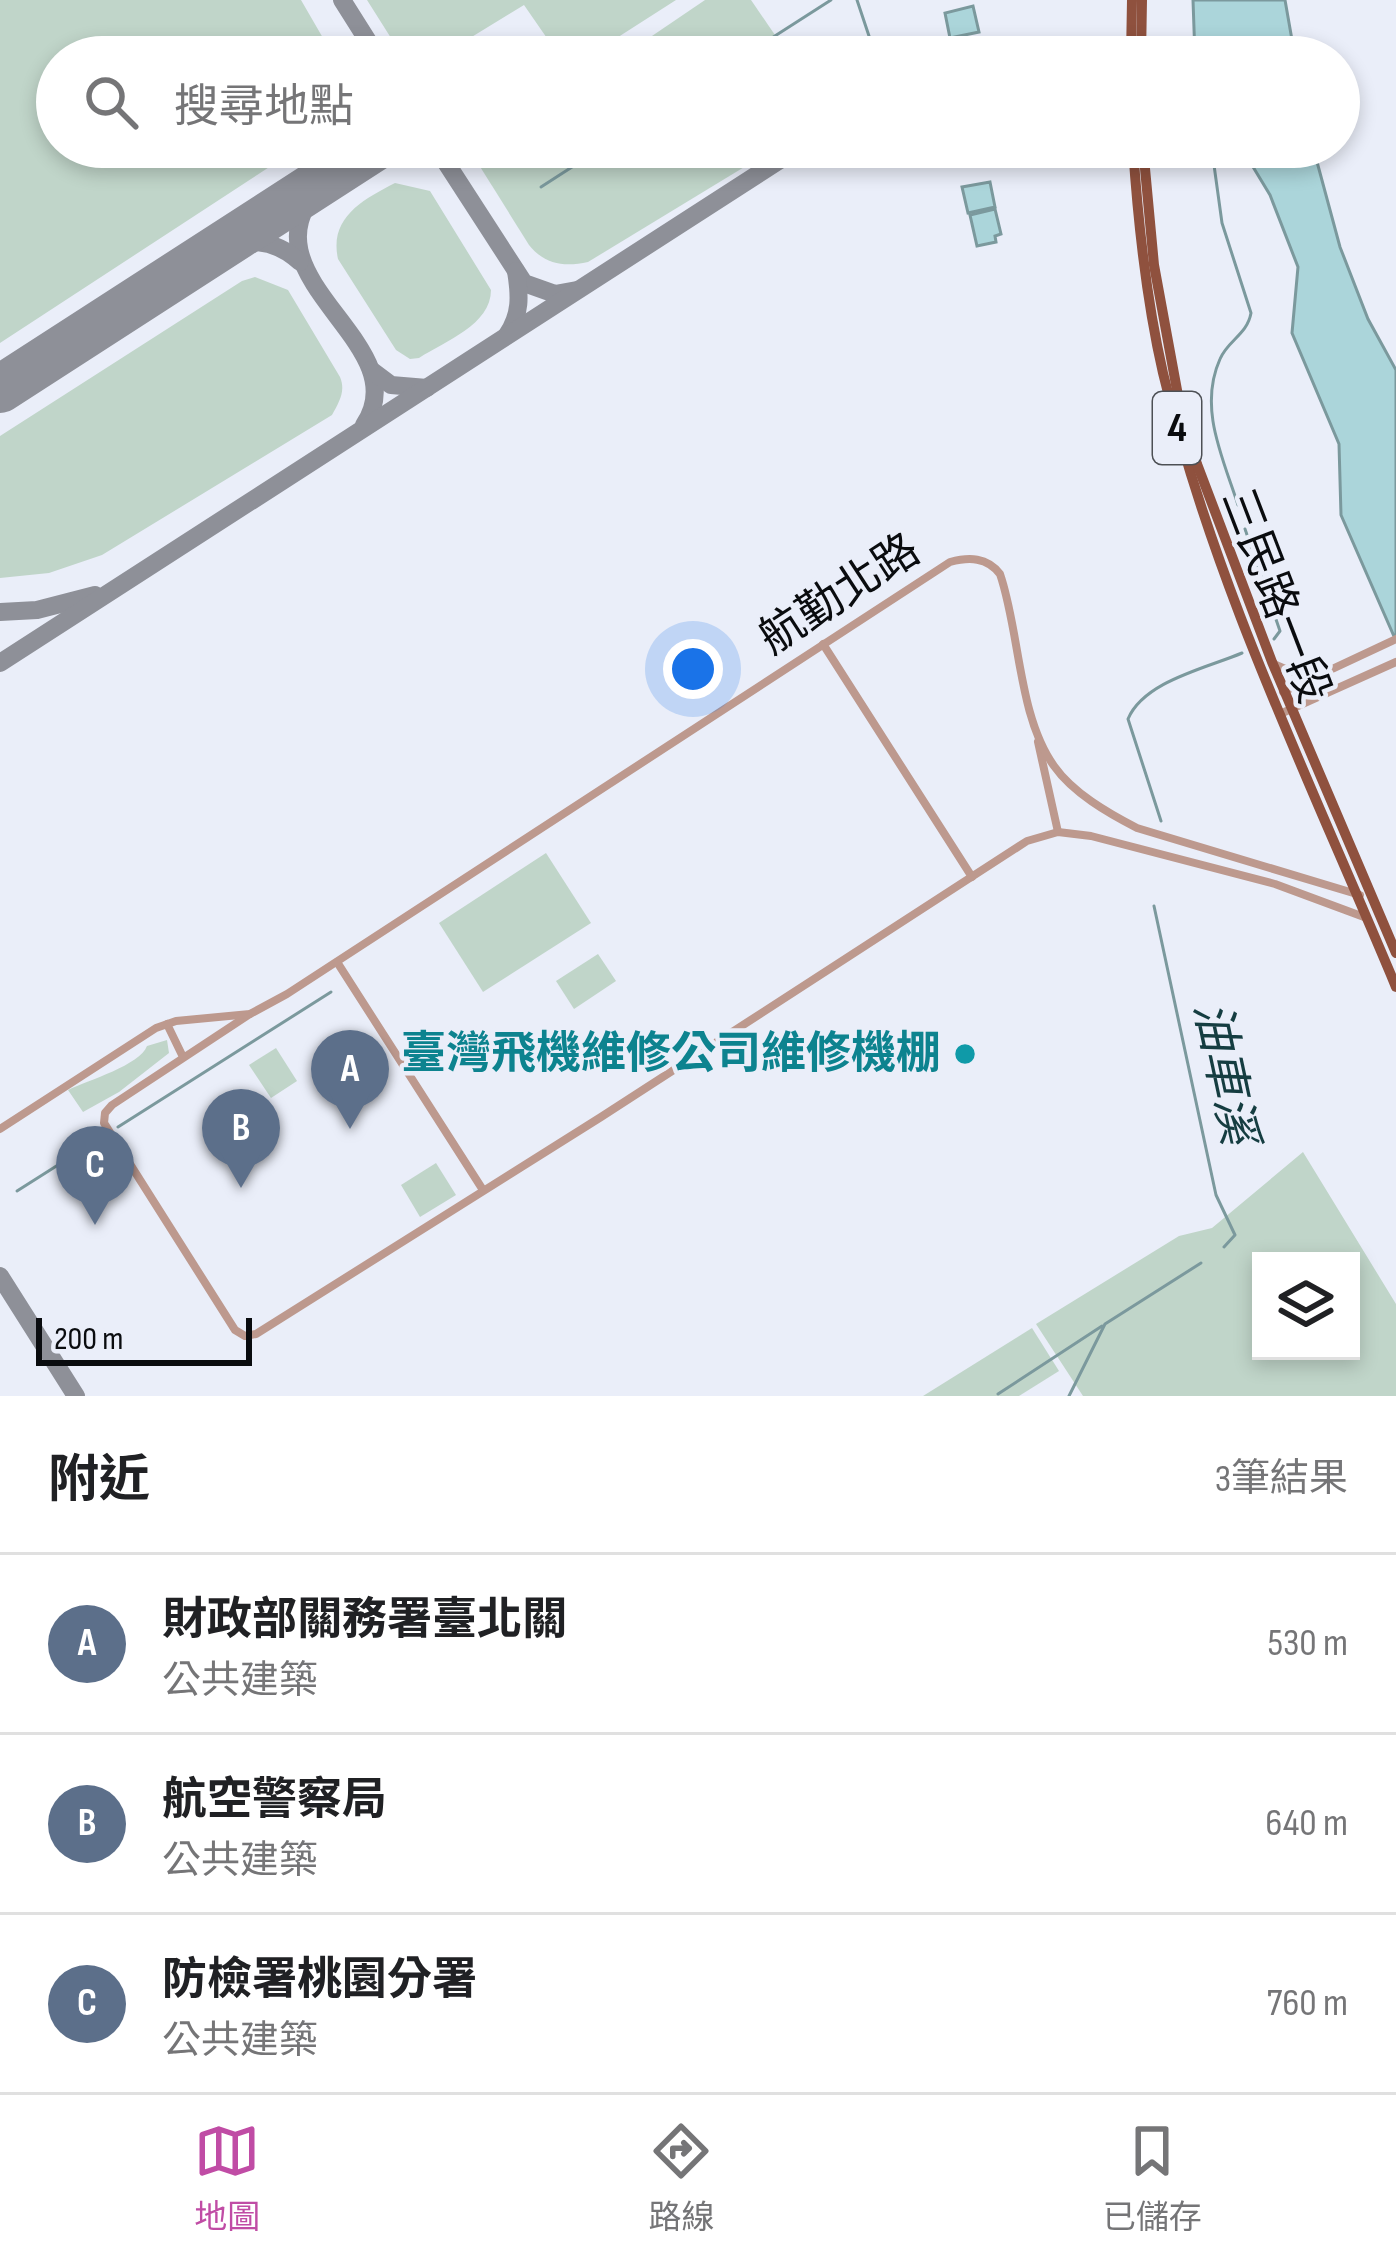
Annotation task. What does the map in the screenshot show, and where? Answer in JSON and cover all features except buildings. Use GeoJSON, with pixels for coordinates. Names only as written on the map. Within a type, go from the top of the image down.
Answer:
{"type":"FeatureCollection","features":[{"type":"Feature","properties":{"kind":"main road"},"geometry":{"type":"LineString","coordinates":[[1131,36],[1132,0]]}},
{"type":"Feature","properties":{"kind":"main road"},"geometry":{"type":"LineString","coordinates":[[1142,0],[1142,36]]}},
{"type":"Feature","properties":{"kind":"main road","name":"三民路一段"},"geometry":{"type":"LineString","coordinates":[[1135,168],[1162,370],[1208,529],[1372,899]]}},
{"type":"Feature","properties":{"kind":"main road","name":"三民路一段"},"geometry":{"type":"LineString","coordinates":[[1145,168],[1154,265],[1179,401],[1217,524],[1272,662],[1278,694]]}},
{"type":"Feature","properties":{"kind":"main road","name":"三民路一段"},"geometry":{"type":"LineString","coordinates":[[1286,712],[1367,918]]}},
{"type":"Feature","properties":{"kind":"main road","name":"4"},"geometry":{"type":"LineString","coordinates":[[1372,899],[1396,953]]}},
{"type":"Feature","properties":{"kind":"main road","name":"4"},"geometry":{"type":"LineString","coordinates":[[1367,918],[1396,986]]}},
{"type":"Feature","properties":{"kind":"street","name":"航勤北路"},"geometry":{"type":"LineString","coordinates":[[0,1130],[167,1024],[250,1014],[337,962],[950,562],[982,560],[993,565],[1004,586],[1036,729],[1054,767],[1107,813],[1137,828],[1372,899]]}},
{"type":"Feature","properties":{"kind":"street"},"geometry":{"type":"LineString","coordinates":[[1278,694],[1393,640]]}},
{"type":"Feature","properties":{"kind":"street"},"geometry":{"type":"LineString","coordinates":[[823,644],[972,877]]}},
{"type":"Feature","properties":{"kind":"street"},"geometry":{"type":"LineString","coordinates":[[1272,662],[1297,674],[1326,671]]}},
{"type":"Feature","properties":{"kind":"street"},"geometry":{"type":"LineString","coordinates":[[1286,712],[1396,662]]}},
{"type":"Feature","properties":{"kind":"street"},"geometry":{"type":"LineString","coordinates":[[1036,729],[1058,832]]}},
{"type":"Feature","properties":{"kind":"street"},"geometry":{"type":"LineString","coordinates":[[250,1014],[112,1105],[104,1123],[235,1330],[244,1336],[256,1334],[1027,841],[1058,832],[1091,836],[1275,884],[1383,923]]}},
{"type":"Feature","properties":{"kind":"street"},"geometry":{"type":"LineString","coordinates":[[337,962],[483,1190]]}},
{"type":"Feature","properties":{"kind":"street"},"geometry":{"type":"LineString","coordinates":[[167,1024],[183,1057]]}},
{"type":"Feature","properties":{"kind":"green space"},"geometry":{"type":"Polygon","coordinates":[[[0,0],[301,0],[322,36],[36,36],[36,168],[268,168],[0,343],[0,0]]]}},
{"type":"Feature","properties":{"kind":"green space"},"geometry":{"type":"Polygon","coordinates":[[[367,0],[676,0],[620,36],[545,36],[524,5],[473,36],[390,36],[367,0]]]}},
{"type":"Feature","properties":{"kind":"green space"},"geometry":{"type":"Polygon","coordinates":[[[705,0],[751,0],[776,36],[652,36],[705,0]]]}},
{"type":"Feature","properties":{"kind":"green space"},"geometry":{"type":"Polygon","coordinates":[[[481,168],[742,168],[588,262],[556,263],[529,245],[481,168]]]}},
{"type":"Feature","properties":{"kind":"green space"},"geometry":{"type":"Polygon","coordinates":[[[395,183],[430,191],[491,290],[475,322],[410,359],[396,350],[338,259],[343,221],[371,196],[395,183]]]}},
{"type":"Feature","properties":{"kind":"green space"},"geometry":{"type":"Polygon","coordinates":[[[255,277],[288,290],[340,377],[342,392],[332,415],[102,555],[49,573],[0,578],[0,436],[255,277]]]}},
{"type":"Feature","properties":{"kind":"green space"},"geometry":{"type":"Polygon","coordinates":[[[546,853],[591,923],[483,992],[439,923],[546,853]]]}},
{"type":"Feature","properties":{"kind":"green space"},"geometry":{"type":"Polygon","coordinates":[[[598,954],[616,981],[574,1009],[556,981],[598,954]]]}},
{"type":"Feature","properties":{"kind":"green space"},"geometry":{"type":"Polygon","coordinates":[[[167,1040],[169,1053],[119,1092],[83,1112],[68,1090],[124,1066],[147,1046],[167,1040]]]}},
{"type":"Feature","properties":{"kind":"green space"},"geometry":{"type":"Polygon","coordinates":[[[276,1048],[297,1081],[271,1098],[249,1065],[276,1048]]]}},
{"type":"Feature","properties":{"kind":"green space"},"geometry":{"type":"Polygon","coordinates":[[[1303,1152],[1396,1304],[1396,1396],[1083,1396],[1036,1324],[1179,1236],[1212,1228],[1303,1152]]]}},
{"type":"Feature","properties":{"kind":"green space"},"geometry":{"type":"Polygon","coordinates":[[[436,1163],[456,1195],[420,1217],[401,1185],[436,1163]]]}},
{"type":"Feature","properties":{"kind":"green space"},"geometry":{"type":"Polygon","coordinates":[[[1032,1328],[1059,1371],[1019,1396],[923,1396],[1032,1328]]]}},
{"type":"Feature","properties":{"kind":"water"},"geometry":{"type":"Polygon","coordinates":[[[1193,0],[1285,0],[1291,36],[1194,36],[1193,0]]]}},
{"type":"Feature","properties":{"kind":"water"},"geometry":{"type":"Polygon","coordinates":[[[973,6],[979,32],[950,36],[945,13],[973,6]]]}},
{"type":"Feature","properties":{"kind":"water"},"geometry":{"type":"Polygon","coordinates":[[[1254,168],[1319,168],[1340,247],[1368,319],[1396,370],[1396,641],[1341,515],[1339,444],[1292,333],[1298,267],[1270,195],[1254,168]]]}},
{"type":"Feature","properties":{"kind":"water"},"geometry":{"type":"Polygon","coordinates":[[[990,182],[995,207],[968,213],[962,187],[990,182]]]}},
{"type":"Feature","properties":{"kind":"water"},"geometry":{"type":"Polygon","coordinates":[[[995,209],[1001,234],[995,236],[996,242],[977,246],[970,215],[995,209]]]}},
{"type":"Feature","properties":{"kind":"waterway"},"geometry":{"type":"LineString","coordinates":[[775,36],[831,0]]}},
{"type":"Feature","properties":{"kind":"waterway"},"geometry":{"type":"LineString","coordinates":[[857,0],[869,36]]}},
{"type":"Feature","properties":{"kind":"waterway"},"geometry":{"type":"LineString","coordinates":[[541,187],[570,168]]}},
{"type":"Feature","properties":{"kind":"waterway","name":"油車溪"},"geometry":{"type":"LineString","coordinates":[[1214,168],[1222,223],[1251,313],[1246,327],[1220,359],[1211,396],[1215,433],[1238,505]]}},
{"type":"Feature","properties":{"kind":"waterway","name":"油車溪"},"geometry":{"type":"LineString","coordinates":[[1245,529],[1280,631],[1274,639]]}},
{"type":"Feature","properties":{"kind":"waterway","name":"油車溪"},"geometry":{"type":"LineString","coordinates":[[1161,821],[1128,719],[1162,685],[1242,653]]}},
{"type":"Feature","properties":{"kind":"waterway","name":"油車溪"},"geometry":{"type":"LineString","coordinates":[[1154,906],[1216,1195],[1235,1235],[1224,1247]]}},
{"type":"Feature","properties":{"kind":"waterway"},"geometry":{"type":"LineString","coordinates":[[118,1127],[331,992]]}},
{"type":"Feature","properties":{"kind":"waterway"},"geometry":{"type":"LineString","coordinates":[[17,1191],[99,1139]]}},
{"type":"Feature","properties":{"kind":"waterway","name":"油車溪"},"geometry":{"type":"LineString","coordinates":[[1069,1396],[1105,1324],[1201,1263]]}},
{"type":"Feature","properties":{"kind":"waterway"},"geometry":{"type":"LineString","coordinates":[[998,1394],[1102,1326]]}},
{"type":"Feature","properties":{"kind":"taxiway"},"geometry":{"type":"LineString","coordinates":[[342,0],[365,36]]}},
{"type":"Feature","properties":{"kind":"taxiway"},"geometry":{"type":"LineString","coordinates":[[450,168],[524,283],[555,294],[577,290]]}},
{"type":"Feature","properties":{"kind":"taxiway"},"geometry":{"type":"LineString","coordinates":[[0,663],[767,168]]}},
{"type":"Feature","properties":{"kind":"taxiway"},"geometry":{"type":"LineString","coordinates":[[330,176],[303,211],[298,244],[309,275],[368,364],[375,394],[364,425]]}},
{"type":"Feature","properties":{"kind":"taxiway"},"geometry":{"type":"LineString","coordinates":[[212,252],[258,242],[280,248],[300,262]]}},
{"type":"Feature","properties":{"kind":"taxiway"},"geometry":{"type":"LineString","coordinates":[[507,335],[518,305],[516,271]]}},
{"type":"Feature","properties":{"kind":"taxiway"},"geometry":{"type":"LineString","coordinates":[[371,370],[391,385],[427,388]]}},
{"type":"Feature","properties":{"kind":"taxiway"},"geometry":{"type":"LineString","coordinates":[[0,612],[37,610],[95,595]]}},
{"type":"Feature","properties":{"kind":"taxiway"},"geometry":{"type":"LineString","coordinates":[[0,1276],[76,1396]]}},
{"type":"Feature","properties":{"kind":"runway"},"geometry":{"type":"LineString","coordinates":[[0,389],[342,168]]}},
{"type":"Feature","properties":{"kind":"place","name":"臺灣飛機維修公司維修機棚"},"geometry":{"type":"Point","coordinates":[965,1054]}},
{"type":"Feature","properties":{"kind":"place","name":"財政部關務署臺北關"},"geometry":{"type":"Point","coordinates":[350,1129]}},
{"type":"Feature","properties":{"kind":"place","name":"航空警察局"},"geometry":{"type":"Point","coordinates":[241,1188]}},
{"type":"Feature","properties":{"kind":"place","name":"防檢署桃園分署"},"geometry":{"type":"Point","coordinates":[95,1225]}}]}
